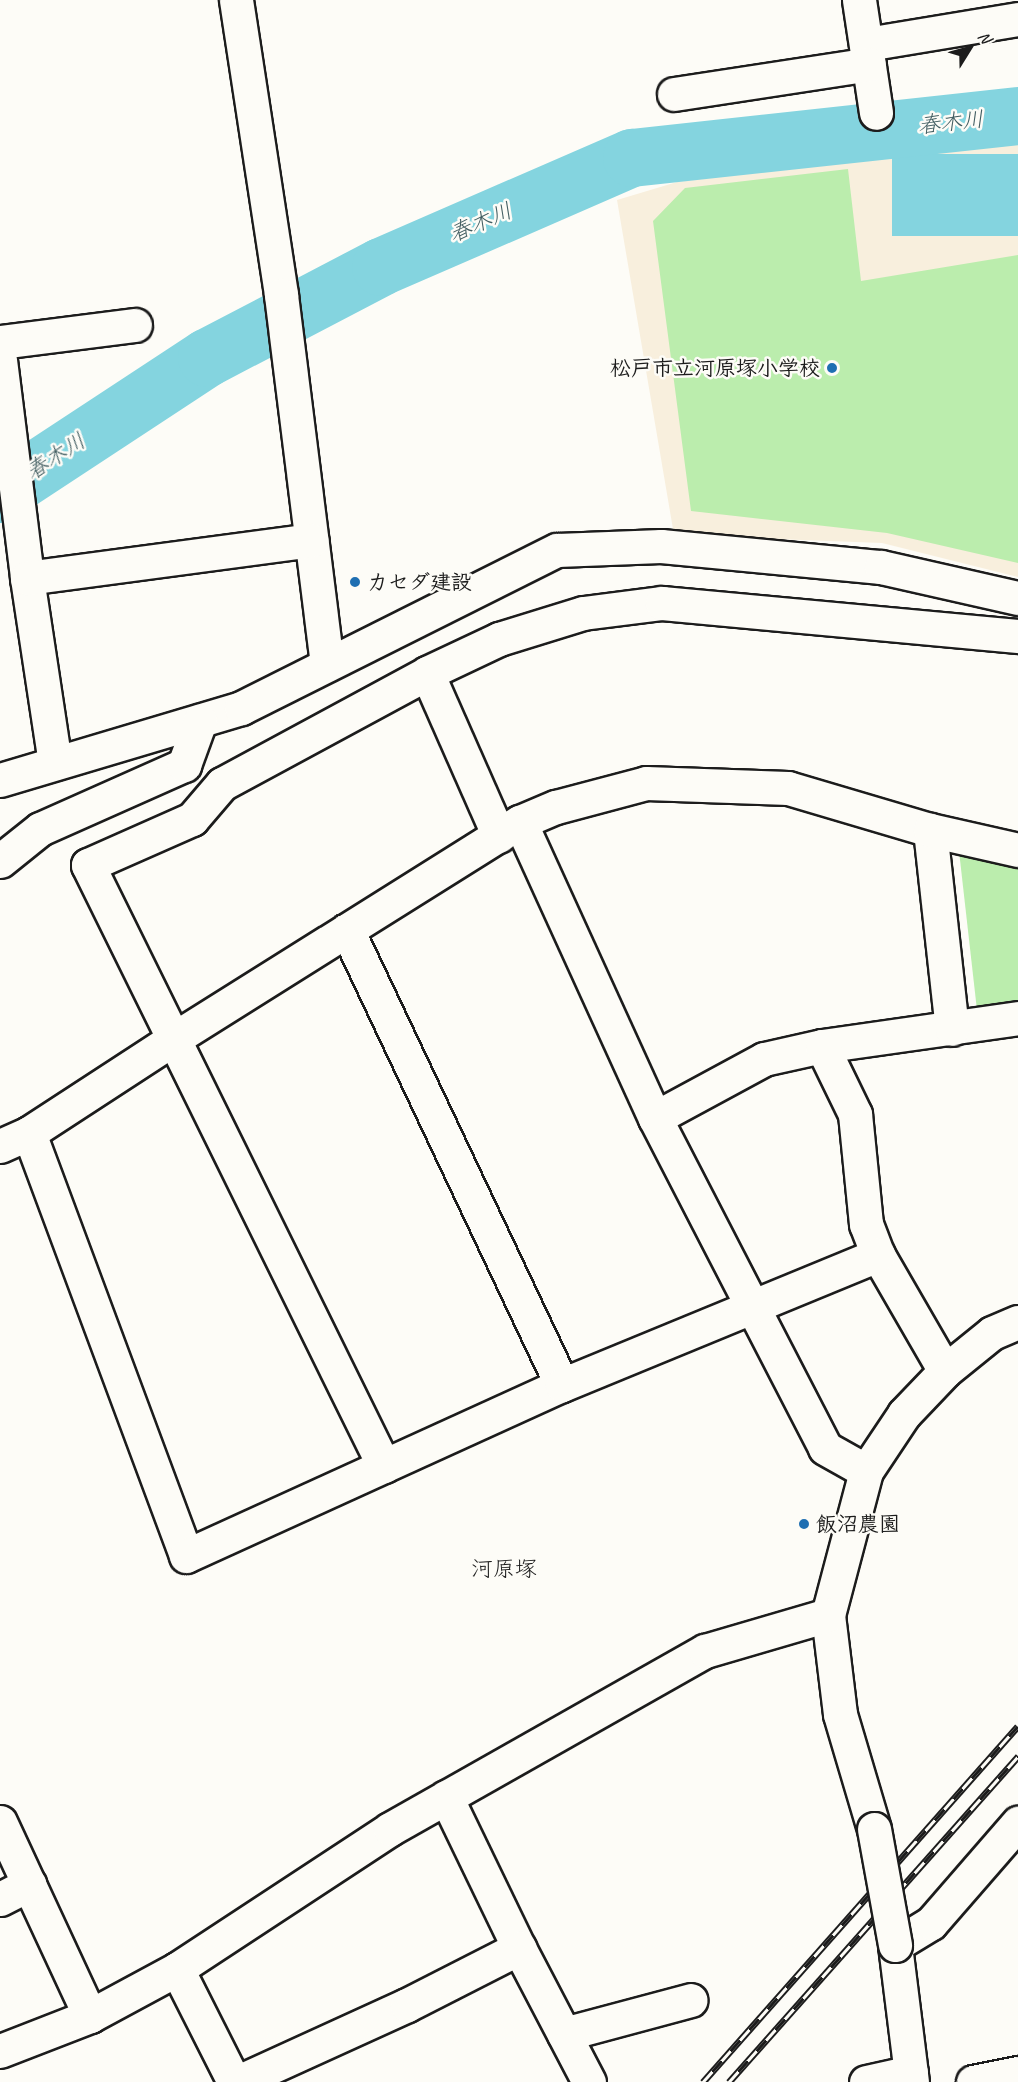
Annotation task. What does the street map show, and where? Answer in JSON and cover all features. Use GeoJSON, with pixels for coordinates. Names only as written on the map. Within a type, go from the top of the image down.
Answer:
{"type":"FeatureCollection","features":[{"type":"Feature","properties":{"kind":"street"},"geometry":{"type":"LineString","coordinates":[[236,0],[281,295],[327,664]]}},
{"type":"Feature","properties":{"kind":"street"},"geometry":{"type":"LineString","coordinates":[[859,0],[876,113]]}},
{"type":"Feature","properties":{"kind":"street"},"geometry":{"type":"LineString","coordinates":[[674,94],[868,54],[1018,19]]}},
{"type":"Feature","properties":{"kind":"street"},"geometry":{"type":"LineString","coordinates":[[0,342],[135,325]]}},
{"type":"Feature","properties":{"kind":"street"},"geometry":{"type":"LineString","coordinates":[[0,360],[27,578],[55,763]]}},
{"type":"Feature","properties":{"kind":"street"},"geometry":{"type":"LineString","coordinates":[[27,578],[311,540]]}},
{"type":"Feature","properties":{"kind":"street"},"geometry":{"type":"LineString","coordinates":[[0,780],[241,708],[557,550],[661,546],[881,567],[1018,598]]}},
{"type":"Feature","properties":{"kind":"street"},"geometry":{"type":"LineString","coordinates":[[384,1466],[88,865],[192,819],[222,784],[427,673],[499,639],[583,613],[662,603],[1018,636]]}},
{"type":"Feature","properties":{"kind":"street"},"geometry":{"type":"LineString","coordinates":[[427,673],[510,829],[655,1118],[825,1448],[866,1471]]}},
{"type":"Feature","properties":{"kind":"street"},"geometry":{"type":"LineString","coordinates":[[0,861],[40,830],[184,765],[200,721]]}},
{"type":"Feature","properties":{"kind":"street"},"geometry":{"type":"LineString","coordinates":[[878,1255],[562,1385],[186,1556],[14,1139],[510,829],[556,807],[646,783],[788,788],[930,830],[1018,850]]}},
{"type":"Feature","properties":{"kind":"street"},"geometry":{"type":"LineString","coordinates":[[930,830],[952,1029]]}},
{"type":"Feature","properties":{"kind":"street"},"geometry":{"type":"LineString","coordinates":[[347,930],[562,1385]]}},
{"type":"Feature","properties":{"kind":"street"},"geometry":{"type":"LineString","coordinates":[[655,1118],[764,1059],[822,1046],[1018,1018]]}},
{"type":"Feature","properties":{"kind":"street"},"geometry":{"type":"LineString","coordinates":[[822,1046],[855,1114],[866,1224],[878,1255],[945,1371]]}},
{"type":"Feature","properties":{"kind":"street"},"geometry":{"type":"LineString","coordinates":[[866,2082],[911,2077],[895,1945],[874,1829],[840,1714],[828,1615],[866,1471],[904,1414],[945,1371],[992,1333],[1018,1322]]}},
{"type":"Feature","properties":{"kind":"street"},"geometry":{"type":"LineString","coordinates":[[0,2051],[90,2016],[177,1969],[390,1829],[705,1651],[828,1615]]}},
{"type":"Feature","properties":{"kind":"street"},"geometry":{"type":"LineString","coordinates":[[446,1797],[519,1948],[589,2082]]}},
{"type":"Feature","properties":{"kind":"street"},"geometry":{"type":"LineString","coordinates":[[0,1822],[90,2016]]}},
{"type":"Feature","properties":{"kind":"street"},"geometry":{"type":"LineString","coordinates":[[895,1945],[931,1923],[1018,1823]]}},
{"type":"Feature","properties":{"kind":"street"},"geometry":{"type":"LineString","coordinates":[[0,1899],[29,1884]]}},
{"type":"Feature","properties":{"kind":"street"},"geometry":{"type":"LineString","coordinates":[[177,1969],[236,2082],[407,2005],[519,1948]]}},
{"type":"Feature","properties":{"kind":"street"},"geometry":{"type":"LineString","coordinates":[[564,2034],[691,2000]]}},
{"type":"Feature","properties":{"kind":"street"},"geometry":{"type":"LineString","coordinates":[[973,2082],[1018,2073]]}},
{"type":"Feature","properties":{"kind":"shaded area","name":"松戸市立河原塚小学校"},"geometry":{"type":"Polygon","coordinates":[[[1018,137],[1018,577],[882,543],[674,535],[617,200],[677,182],[1018,137]]]}},
{"type":"Feature","properties":{"kind":"green space","name":"松戸市立河原塚小学校"},"geometry":{"type":"Polygon","coordinates":[[[848,169],[861,281],[1018,255],[1018,563],[887,533],[691,511],[653,221],[685,188],[848,169]]]}},
{"type":"Feature","properties":{"kind":"green space"},"geometry":{"type":"Polygon","coordinates":[[[959,851],[1018,867],[1018,1012],[978,1019],[959,851]]]}},
{"type":"Feature","properties":{"kind":"water"},"geometry":{"type":"Polygon","coordinates":[[[892,154],[1018,154],[1018,236],[892,236],[892,154]]]}},
{"type":"Feature","properties":{"kind":"waterway","name":"春木川"},"geometry":{"type":"LineString","coordinates":[[0,494],[207,358],[381,267],[632,158],[1018,116]]}},
{"type":"Feature","properties":{"kind":"railway"},"geometry":{"type":"LineString","coordinates":[[703,2082],[1018,1726]]}},
{"type":"Feature","properties":{"kind":"railway"},"geometry":{"type":"LineString","coordinates":[[729,2082],[1018,1756]]}},
{"type":"Feature","properties":{"kind":"place","name":"松戸市立河原塚小学校"},"geometry":{"type":"Point","coordinates":[832,368]}},
{"type":"Feature","properties":{"kind":"place","name":"カセダ建設"},"geometry":{"type":"Point","coordinates":[355,582]}},
{"type":"Feature","properties":{"kind":"place","name":"飯沼農園"},"geometry":{"type":"Point","coordinates":[804,1524]}},
{"type":"Feature","properties":{"kind":"district","name":"河原塚"},"geometry":{"type":"Point","coordinates":[504,1570]}}]}
